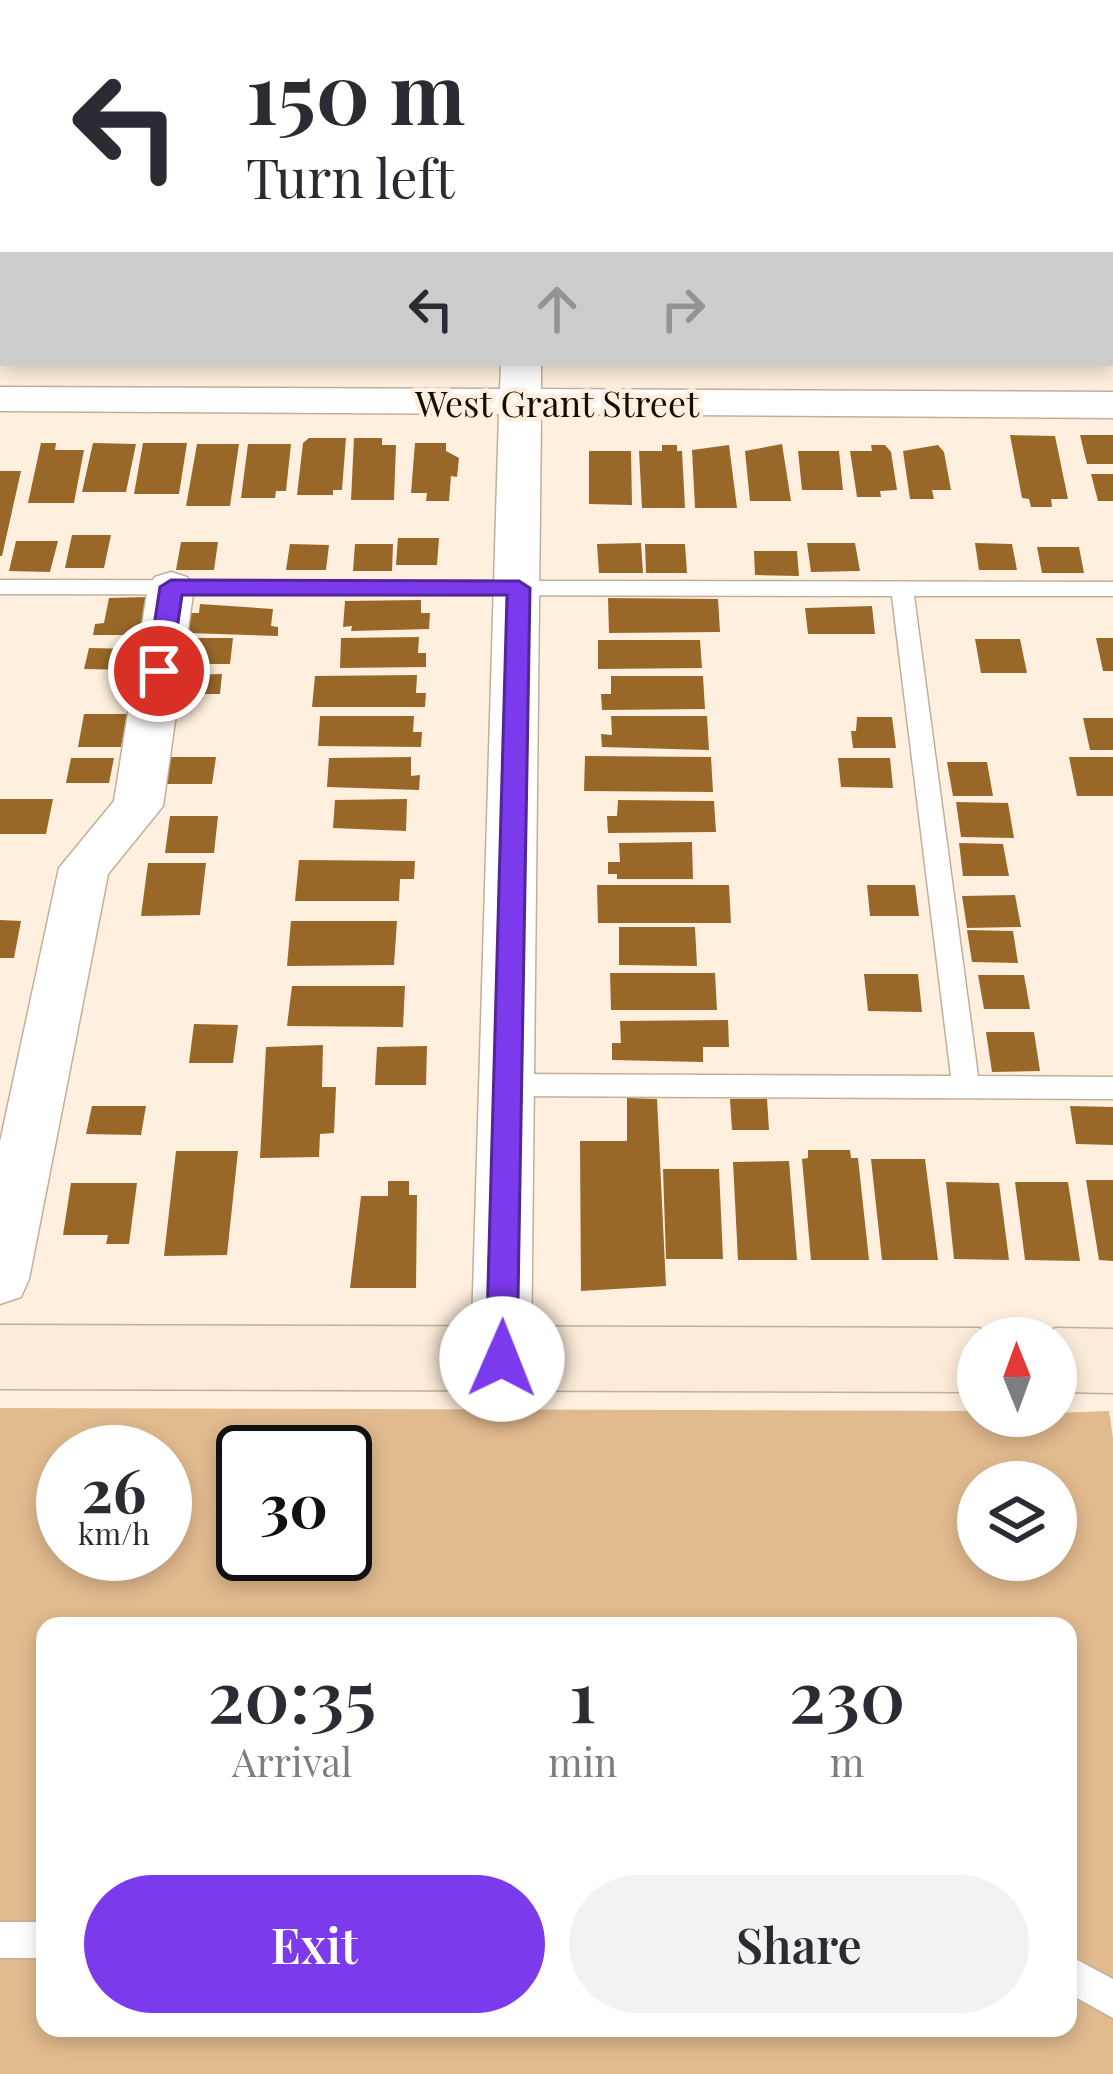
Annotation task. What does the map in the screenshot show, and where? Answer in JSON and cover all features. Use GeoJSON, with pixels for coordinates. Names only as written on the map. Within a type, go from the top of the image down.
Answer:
{"type":"FeatureCollection","features":[{"type":"Feature","properties":{"kind":"main road"},"geometry":{"type":"LineString","coordinates":[[0,1357],[957,1360]]}},
{"type":"Feature","properties":{"kind":"main road"},"geometry":{"type":"LineString","coordinates":[[1077,1360],[1113,1360]]}},
{"type":"Feature","properties":{"kind":"street","name":"West Grant Street"},"geometry":{"type":"LineString","coordinates":[[0,399],[520,382],[1113,405]]}},
{"type":"Feature","properties":{"kind":"street"},"geometry":{"type":"LineString","coordinates":[[502,1359],[520,382]]}},
{"type":"Feature","properties":{"kind":"street"},"geometry":{"type":"LineString","coordinates":[[0,1280],[84,868],[138,806],[171,587]]}},
{"type":"Feature","properties":{"kind":"lane"},"geometry":{"type":"LineString","coordinates":[[0,587],[1113,589]]}},
{"type":"Feature","properties":{"kind":"lane"},"geometry":{"type":"LineString","coordinates":[[902,588],[967,1087]]}},
{"type":"Feature","properties":{"kind":"lane"},"geometry":{"type":"LineString","coordinates":[[508,1085],[1113,1088]]}},
{"type":"Feature","properties":{"kind":"lane"},"geometry":{"type":"LineString","coordinates":[[0,1940],[36,1940]]}},
{"type":"Feature","properties":{"kind":"lane"},"geometry":{"type":"LineString","coordinates":[[1077,1978],[1113,2000]]}},
{"type":"Feature","properties":{"kind":"shaded area"},"geometry":{"type":"Polygon","coordinates":[[[0,1408],[957,1411],[957,1437],[1077,1437],[1077,1412],[1109,1411],[1113,1438],[1113,2074],[0,2074],[0,1408]]]}},
{"type":"Feature","properties":{"kind":"building"},"geometry":{"type":"Polygon","coordinates":[[[1010,435],[1055,436],[1068,499],[1051,499],[1052,507],[1031,507],[1029,499],[1022,498],[1010,435]]]}},
{"type":"Feature","properties":{"kind":"building"},"geometry":{"type":"Polygon","coordinates":[[[1080,435],[1113,435],[1113,464],[1087,464],[1080,435]]]}},
{"type":"Feature","properties":{"kind":"building"},"geometry":{"type":"Polygon","coordinates":[[[309,438],[346,438],[342,490],[333,490],[333,495],[297,495],[303,443],[309,438]]]}},
{"type":"Feature","properties":{"kind":"building"},"geometry":{"type":"Polygon","coordinates":[[[354,438],[382,438],[382,445],[396,445],[394,500],[351,500],[354,438]]]}},
{"type":"Feature","properties":{"kind":"building"},"geometry":{"type":"Polygon","coordinates":[[[41,443],[56,443],[55,450],[84,450],[74,503],[28,503],[41,443]]]}},
{"type":"Feature","properties":{"kind":"building"},"geometry":{"type":"Polygon","coordinates":[[[93,443],[136,444],[126,492],[82,492],[93,443]]]}},
{"type":"Feature","properties":{"kind":"building"},"geometry":{"type":"Polygon","coordinates":[[[143,443],[187,443],[179,494],[134,494],[143,443]]]}},
{"type":"Feature","properties":{"kind":"building"},"geometry":{"type":"Polygon","coordinates":[[[415,443],[446,443],[446,451],[459,458],[457,477],[451,476],[449,501],[426,501],[427,493],[411,493],[415,443]]]}},
{"type":"Feature","properties":{"kind":"building"},"geometry":{"type":"Polygon","coordinates":[[[197,444],[239,444],[230,506],[186,506],[197,444]]]}},
{"type":"Feature","properties":{"kind":"building"},"geometry":{"type":"Polygon","coordinates":[[[248,444],[291,444],[286,491],[276,491],[275,498],[241,498],[248,444]]]}},
{"type":"Feature","properties":{"kind":"building"},"geometry":{"type":"Polygon","coordinates":[[[782,444],[791,501],[750,501],[745,451],[782,444]]]}},
{"type":"Feature","properties":{"kind":"building"},"geometry":{"type":"Polygon","coordinates":[[[662,445],[677,445],[677,451],[682,451],[685,508],[642,508],[639,451],[662,451],[662,445]]]}},
{"type":"Feature","properties":{"kind":"building"},"geometry":{"type":"Polygon","coordinates":[[[729,445],[737,508],[695,508],[692,450],[729,445]]]}},
{"type":"Feature","properties":{"kind":"building"},"geometry":{"type":"Polygon","coordinates":[[[871,445],[885,445],[891,452],[897,490],[880,491],[881,497],[857,497],[850,451],[872,451],[871,445]]]}},
{"type":"Feature","properties":{"kind":"building"},"geometry":{"type":"Polygon","coordinates":[[[938,445],[944,452],[951,490],[932,490],[934,499],[910,499],[903,451],[938,445]]]}},
{"type":"Feature","properties":{"kind":"building"},"geometry":{"type":"Polygon","coordinates":[[[589,451],[631,451],[632,505],[589,504],[589,451]]]}},
{"type":"Feature","properties":{"kind":"building"},"geometry":{"type":"Polygon","coordinates":[[[798,451],[839,451],[843,490],[802,490],[798,451]]]}},
{"type":"Feature","properties":{"kind":"building"},"geometry":{"type":"Polygon","coordinates":[[[0,471],[21,471],[2,556],[0,556],[0,471]]]}},
{"type":"Feature","properties":{"kind":"building"},"geometry":{"type":"Polygon","coordinates":[[[1091,474],[1113,474],[1113,501],[1098,501],[1091,474]]]}},
{"type":"Feature","properties":{"kind":"building"},"geometry":{"type":"Polygon","coordinates":[[[72,535],[111,535],[104,568],[65,568],[72,535]]]}},
{"type":"Feature","properties":{"kind":"building"},"geometry":{"type":"Polygon","coordinates":[[[398,538],[439,538],[437,565],[396,565],[398,538]]]}},
{"type":"Feature","properties":{"kind":"building"},"geometry":{"type":"Polygon","coordinates":[[[16,541],[58,541],[50,572],[9,571],[16,541]]]}},
{"type":"Feature","properties":{"kind":"building"},"geometry":{"type":"Polygon","coordinates":[[[181,542],[218,542],[214,570],[176,570],[181,542]]]}},
{"type":"Feature","properties":{"kind":"building"},"geometry":{"type":"Polygon","coordinates":[[[641,543],[643,573],[599,573],[597,544],[641,543]]]}},
{"type":"Feature","properties":{"kind":"building"},"geometry":{"type":"Polygon","coordinates":[[[807,543],[855,543],[860,571],[811,572],[807,543]]]}},
{"type":"Feature","properties":{"kind":"building"},"geometry":{"type":"Polygon","coordinates":[[[975,543],[1012,544],[1017,570],[979,570],[975,543]]]}},
{"type":"Feature","properties":{"kind":"building"},"geometry":{"type":"Polygon","coordinates":[[[290,544],[329,545],[326,570],[286,570],[290,544]]]}},
{"type":"Feature","properties":{"kind":"building"},"geometry":{"type":"Polygon","coordinates":[[[355,544],[393,544],[392,571],[353,571],[355,544]]]}},
{"type":"Feature","properties":{"kind":"building"},"geometry":{"type":"Polygon","coordinates":[[[645,544],[685,544],[687,573],[646,573],[645,544]]]}},
{"type":"Feature","properties":{"kind":"building"},"geometry":{"type":"Polygon","coordinates":[[[1037,547],[1079,547],[1084,573],[1042,573],[1037,547]]]}},
{"type":"Feature","properties":{"kind":"building"},"geometry":{"type":"Polygon","coordinates":[[[754,551],[797,551],[799,576],[755,575],[754,551]]]}},
{"type":"Feature","properties":{"kind":"building"},"geometry":{"type":"Polygon","coordinates":[[[148,597],[142,635],[93,635],[95,624],[104,623],[109,598],[148,597]]]}},
{"type":"Feature","properties":{"kind":"building"},"geometry":{"type":"Polygon","coordinates":[[[608,598],[718,599],[720,632],[609,633],[608,598]]]}},
{"type":"Feature","properties":{"kind":"building"},"geometry":{"type":"Polygon","coordinates":[[[421,600],[421,613],[430,613],[429,629],[351,631],[352,626],[343,627],[345,601],[421,600]]]}},
{"type":"Feature","properties":{"kind":"building"},"geometry":{"type":"Polygon","coordinates":[[[200,604],[273,609],[271,626],[278,627],[278,636],[188,633],[191,613],[199,613],[200,604]]]}},
{"type":"Feature","properties":{"kind":"building"},"geometry":{"type":"Polygon","coordinates":[[[872,606],[875,634],[808,634],[805,608],[872,606]]]}},
{"type":"Feature","properties":{"kind":"building"},"geometry":{"type":"Polygon","coordinates":[[[419,637],[418,653],[426,653],[426,667],[340,668],[341,638],[419,637]]]}},
{"type":"Feature","properties":{"kind":"building"},"geometry":{"type":"Polygon","coordinates":[[[190,638],[233,638],[230,664],[186,664],[190,638]]]}},
{"type":"Feature","properties":{"kind":"building"},"geometry":{"type":"Polygon","coordinates":[[[1096,638],[1113,638],[1113,671],[1103,671],[1096,638]]]}},
{"type":"Feature","properties":{"kind":"building"},"geometry":{"type":"Polygon","coordinates":[[[975,639],[1020,639],[1027,673],[981,673],[975,639]]]}},
{"type":"Feature","properties":{"kind":"building"},"geometry":{"type":"Polygon","coordinates":[[[598,640],[700,640],[702,668],[598,669],[598,640]]]}},
{"type":"Feature","properties":{"kind":"building"},"geometry":{"type":"Polygon","coordinates":[[[89,648],[133,649],[129,670],[84,669],[89,648]]]}},
{"type":"Feature","properties":{"kind":"building"},"geometry":{"type":"Polygon","coordinates":[[[222,674],[220,694],[180,694],[183,675],[222,674]]]}},
{"type":"Feature","properties":{"kind":"building"},"geometry":{"type":"Polygon","coordinates":[[[417,675],[416,693],[426,693],[425,707],[312,707],[315,676],[417,675]]]}},
{"type":"Feature","properties":{"kind":"building"},"geometry":{"type":"Polygon","coordinates":[[[611,676],[703,676],[705,709],[602,710],[601,694],[611,694],[611,676]]]}},
{"type":"Feature","properties":{"kind":"building"},"geometry":{"type":"Polygon","coordinates":[[[84,714],[127,714],[121,747],[78,747],[84,714]]]}},
{"type":"Feature","properties":{"kind":"building"},"geometry":{"type":"Polygon","coordinates":[[[320,716],[414,716],[413,732],[422,732],[421,747],[318,746],[320,716]]]}},
{"type":"Feature","properties":{"kind":"building"},"geometry":{"type":"Polygon","coordinates":[[[611,716],[707,716],[709,750],[602,747],[601,734],[612,735],[611,716]]]}},
{"type":"Feature","properties":{"kind":"building"},"geometry":{"type":"Polygon","coordinates":[[[857,717],[892,717],[896,748],[853,748],[851,731],[856,731],[857,717]]]}},
{"type":"Feature","properties":{"kind":"building"},"geometry":{"type":"Polygon","coordinates":[[[1083,718],[1113,718],[1113,750],[1090,750],[1083,718]]]}},
{"type":"Feature","properties":{"kind":"building"},"geometry":{"type":"Polygon","coordinates":[[[585,756],[711,757],[713,792],[584,791],[585,756]]]}},
{"type":"Feature","properties":{"kind":"building"},"geometry":{"type":"Polygon","coordinates":[[[171,757],[216,757],[212,784],[166,784],[171,757]]]}},
{"type":"Feature","properties":{"kind":"building"},"geometry":{"type":"Polygon","coordinates":[[[411,757],[411,776],[420,775],[419,790],[327,787],[329,758],[411,757]]]}},
{"type":"Feature","properties":{"kind":"building"},"geometry":{"type":"Polygon","coordinates":[[[1069,757],[1113,757],[1113,796],[1077,796],[1069,757]]]}},
{"type":"Feature","properties":{"kind":"building"},"geometry":{"type":"Polygon","coordinates":[[[71,758],[114,758],[109,783],[66,783],[71,758]]]}},
{"type":"Feature","properties":{"kind":"building"},"geometry":{"type":"Polygon","coordinates":[[[838,758],[890,758],[893,788],[841,787],[838,758]]]}},
{"type":"Feature","properties":{"kind":"building"},"geometry":{"type":"Polygon","coordinates":[[[947,762],[987,762],[993,796],[953,796],[947,762]]]}},
{"type":"Feature","properties":{"kind":"building"},"geometry":{"type":"Polygon","coordinates":[[[0,799],[53,799],[46,834],[0,834],[0,799]]]}},
{"type":"Feature","properties":{"kind":"building"},"geometry":{"type":"Polygon","coordinates":[[[407,799],[406,831],[333,828],[335,800],[407,799]]]}},
{"type":"Feature","properties":{"kind":"building"},"geometry":{"type":"Polygon","coordinates":[[[618,800],[714,801],[716,832],[608,833],[607,816],[617,816],[618,800]]]}},
{"type":"Feature","properties":{"kind":"building"},"geometry":{"type":"Polygon","coordinates":[[[956,802],[1008,803],[1014,838],[961,837],[956,802]]]}},
{"type":"Feature","properties":{"kind":"building"},"geometry":{"type":"Polygon","coordinates":[[[170,816],[218,816],[214,853],[165,853],[170,816]]]}},
{"type":"Feature","properties":{"kind":"building"},"geometry":{"type":"Polygon","coordinates":[[[692,842],[693,879],[617,879],[617,874],[608,874],[608,862],[620,862],[619,843],[692,842]]]}},
{"type":"Feature","properties":{"kind":"building"},"geometry":{"type":"Polygon","coordinates":[[[959,843],[1003,844],[1009,876],[963,876],[959,843]]]}},
{"type":"Feature","properties":{"kind":"building"},"geometry":{"type":"Polygon","coordinates":[[[299,860],[415,861],[414,879],[400,879],[399,901],[295,901],[299,860]]]}},
{"type":"Feature","properties":{"kind":"building"},"geometry":{"type":"Polygon","coordinates":[[[148,863],[206,863],[200,915],[141,916],[148,863]]]}},
{"type":"Feature","properties":{"kind":"building"},"geometry":{"type":"Polygon","coordinates":[[[597,885],[729,885],[731,923],[598,923],[597,885]]]}},
{"type":"Feature","properties":{"kind":"building"},"geometry":{"type":"Polygon","coordinates":[[[867,885],[915,885],[919,916],[870,916],[867,885]]]}},
{"type":"Feature","properties":{"kind":"building"},"geometry":{"type":"Polygon","coordinates":[[[1015,895],[1021,927],[967,928],[962,896],[1015,895]]]}},
{"type":"Feature","properties":{"kind":"building"},"geometry":{"type":"Polygon","coordinates":[[[0,920],[21,921],[14,958],[0,958],[0,920]]]}},
{"type":"Feature","properties":{"kind":"building"},"geometry":{"type":"Polygon","coordinates":[[[291,921],[397,921],[394,965],[287,966],[291,921]]]}},
{"type":"Feature","properties":{"kind":"building"},"geometry":{"type":"Polygon","coordinates":[[[619,927],[695,927],[697,966],[619,965],[619,927]]]}},
{"type":"Feature","properties":{"kind":"building"},"geometry":{"type":"Polygon","coordinates":[[[967,930],[1013,931],[1018,963],[972,962],[967,930]]]}},
{"type":"Feature","properties":{"kind":"building"},"geometry":{"type":"Polygon","coordinates":[[[610,973],[715,973],[717,1010],[611,1010],[610,973]]]}},
{"type":"Feature","properties":{"kind":"building"},"geometry":{"type":"Polygon","coordinates":[[[864,974],[918,974],[922,1012],[868,1011],[864,974]]]}},
{"type":"Feature","properties":{"kind":"building"},"geometry":{"type":"Polygon","coordinates":[[[978,975],[1024,975],[1030,1009],[984,1009],[978,975]]]}},
{"type":"Feature","properties":{"kind":"building"},"geometry":{"type":"Polygon","coordinates":[[[292,986],[405,986],[403,1027],[287,1026],[292,986]]]}},
{"type":"Feature","properties":{"kind":"building"},"geometry":{"type":"Polygon","coordinates":[[[728,1020],[729,1047],[703,1047],[703,1062],[612,1060],[612,1043],[621,1043],[620,1021],[728,1020]]]}},
{"type":"Feature","properties":{"kind":"building"},"geometry":{"type":"Polygon","coordinates":[[[194,1024],[238,1025],[233,1063],[189,1063],[194,1024]]]}},
{"type":"Feature","properties":{"kind":"building"},"geometry":{"type":"Polygon","coordinates":[[[986,1032],[1034,1032],[1040,1071],[992,1072],[986,1032]]]}},
{"type":"Feature","properties":{"kind":"building"},"geometry":{"type":"Polygon","coordinates":[[[323,1045],[322,1087],[336,1087],[334,1133],[320,1134],[319,1157],[260,1158],[266,1047],[323,1045]]]}},
{"type":"Feature","properties":{"kind":"building"},"geometry":{"type":"Polygon","coordinates":[[[427,1046],[426,1085],[375,1085],[377,1047],[427,1046]]]}},
{"type":"Feature","properties":{"kind":"building"},"geometry":{"type":"Polygon","coordinates":[[[627,1098],[657,1099],[666,1286],[581,1291],[580,1141],[627,1141],[627,1098]]]}},
{"type":"Feature","properties":{"kind":"building"},"geometry":{"type":"Polygon","coordinates":[[[730,1099],[767,1099],[769,1130],[732,1130],[730,1099]]]}},
{"type":"Feature","properties":{"kind":"building"},"geometry":{"type":"Polygon","coordinates":[[[92,1106],[146,1106],[141,1135],[86,1134],[92,1106]]]}},
{"type":"Feature","properties":{"kind":"building"},"geometry":{"type":"Polygon","coordinates":[[[1070,1106],[1113,1107],[1113,1145],[1076,1144],[1070,1106]]]}},
{"type":"Feature","properties":{"kind":"building"},"geometry":{"type":"Polygon","coordinates":[[[808,1150],[850,1150],[851,1158],[858,1158],[869,1260],[811,1260],[802,1159],[808,1158],[808,1150]]]}},
{"type":"Feature","properties":{"kind":"building"},"geometry":{"type":"Polygon","coordinates":[[[176,1151],[238,1151],[227,1255],[164,1256],[176,1151]]]}},
{"type":"Feature","properties":{"kind":"building"},"geometry":{"type":"Polygon","coordinates":[[[871,1159],[925,1159],[938,1260],[882,1260],[871,1159]]]}},
{"type":"Feature","properties":{"kind":"building"},"geometry":{"type":"Polygon","coordinates":[[[789,1161],[797,1260],[738,1260],[733,1162],[789,1161]]]}},
{"type":"Feature","properties":{"kind":"building"},"geometry":{"type":"Polygon","coordinates":[[[663,1169],[719,1169],[723,1259],[666,1259],[663,1169]]]}},
{"type":"Feature","properties":{"kind":"building"},"geometry":{"type":"Polygon","coordinates":[[[1086,1180],[1113,1180],[1113,1261],[1099,1260],[1086,1180]]]}},
{"type":"Feature","properties":{"kind":"building"},"geometry":{"type":"Polygon","coordinates":[[[388,1181],[409,1181],[409,1195],[417,1195],[416,1288],[350,1288],[361,1196],[388,1196],[388,1181]]]}},
{"type":"Feature","properties":{"kind":"building"},"geometry":{"type":"Polygon","coordinates":[[[946,1182],[999,1183],[1009,1260],[954,1259],[946,1182]]]}},
{"type":"Feature","properties":{"kind":"building"},"geometry":{"type":"Polygon","coordinates":[[[1015,1182],[1068,1182],[1080,1261],[1025,1260],[1015,1182]]]}},
{"type":"Feature","properties":{"kind":"building"},"geometry":{"type":"Polygon","coordinates":[[[71,1183],[137,1183],[129,1244],[106,1244],[108,1235],[63,1235],[71,1183]]]}},
{"type":"Feature","properties":{"kind":"route"},"geometry":{"type":"LineString","coordinates":[[159,671],[171,587],[519,588],[502,1359]]}}]}
